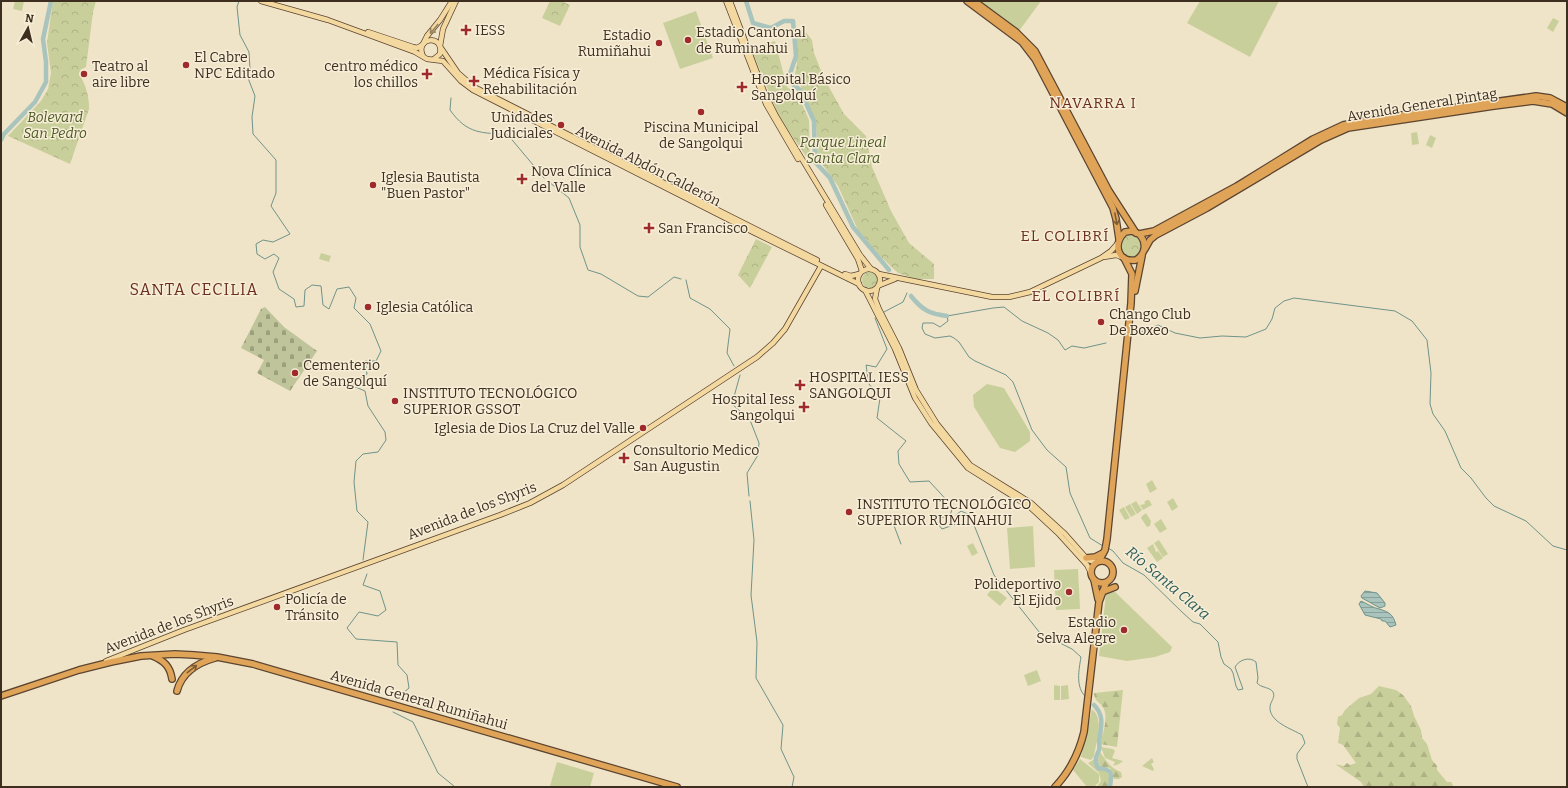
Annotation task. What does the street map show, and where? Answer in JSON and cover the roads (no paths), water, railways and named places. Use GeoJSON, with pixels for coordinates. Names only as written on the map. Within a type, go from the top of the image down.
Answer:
{"type":"FeatureCollection","features":[{"type":"Feature","properties":{"kind":"highway"},"geometry":{"type":"LineString","coordinates":[[967,1],[1022,42],[1035,59],[1113,208],[1116,219],[1118,250],[1132,274],[1131,302],[1106,539],[1104,550],[1098,562],[1092,567],[1091,573],[1094,580],[1098,602]]}},
{"type":"Feature","properties":{"kind":"highway"},"geometry":{"type":"LineString","coordinates":[[974,1],[1016,32],[1035,51],[1109,191],[1143,240],[1144,252],[1131,302]]}},
{"type":"Feature","properties":{"kind":"highway","name":"Avenida General Pintag"},"geometry":{"type":"LineString","coordinates":[[1137,233],[1154,232],[1186,215],[1313,139],[1343,125],[1373,118],[1536,96],[1550,98],[1567,107]]}},
{"type":"Feature","properties":{"kind":"highway","name":"Avenida General Pintag"},"geometry":{"type":"LineString","coordinates":[[1144,252],[1150,240],[1156,236],[1207,208],[1321,140],[1348,128],[1533,101],[1552,104],[1567,113]]}},
{"type":"Feature","properties":{"kind":"highway"},"geometry":{"type":"LineString","coordinates":[[1118,241],[1127,231],[1137,233]]}},
{"type":"Feature","properties":{"kind":"highway"},"geometry":{"type":"LineString","coordinates":[[1123,257],[1130,260],[1136,260],[1144,252]]}},
{"type":"Feature","properties":{"kind":"highway"},"geometry":{"type":"LineString","coordinates":[[1086,558],[1095,557],[1104,550]]}},
{"type":"Feature","properties":{"kind":"highway"},"geometry":{"type":"LineString","coordinates":[[1055,787],[1072,765],[1080,748],[1084,732],[1098,602],[1106,583],[1113,576],[1114,570],[1104,550]]}},
{"type":"Feature","properties":{"kind":"highway"},"geometry":{"type":"LineString","coordinates":[[1098,562],[1106,561],[1112,566]]}},
{"type":"Feature","properties":{"kind":"highway"},"geometry":{"type":"LineString","coordinates":[[1094,580],[1099,583],[1106,583]]}},
{"type":"Feature","properties":{"kind":"highway"},"geometry":{"type":"LineString","coordinates":[[1101,592],[1115,587]]}},
{"type":"Feature","properties":{"kind":"highway","name":"Avenida General Rumiñahui"},"geometry":{"type":"LineString","coordinates":[[1,696],[93,666],[120,660],[151,655],[175,654],[218,657],[253,664],[677,787]]}},
{"type":"Feature","properties":{"kind":"highway"},"geometry":{"type":"LineString","coordinates":[[151,655],[165,662],[169,668],[172,679]]}},
{"type":"Feature","properties":{"kind":"highway"},"geometry":{"type":"LineString","coordinates":[[177,691],[180,681],[192,668],[205,661],[218,657]]}},
{"type":"Feature","properties":{"kind":"main road"},"geometry":{"type":"LineString","coordinates":[[261,1],[328,20],[413,51],[429,60],[434,60],[439,56],[443,28],[456,1]]}},
{"type":"Feature","properties":{"kind":"main road"},"geometry":{"type":"LineString","coordinates":[[267,1],[329,18],[413,47],[417,48],[426,41],[433,40],[441,47]]}},
{"type":"Feature","properties":{"kind":"main road"},"geometry":{"type":"LineString","coordinates":[[423,56],[421,51],[422,45],[452,1]]}},
{"type":"Feature","properties":{"kind":"main road"},"geometry":{"type":"LineString","coordinates":[[726,1],[766,104],[858,259],[860,272],[859,284],[865,290],[895,349],[915,398],[968,468],[1023,502],[1044,519],[1082,559],[1091,573]]}},
{"type":"Feature","properties":{"kind":"main road"},"geometry":{"type":"LineString","coordinates":[[730,1],[765,94],[776,117],[860,256],[879,274],[992,297],[1009,297],[1030,292],[1101,258],[1111,251],[1118,241]]}},
{"type":"Feature","properties":{"kind":"main road","name":"Avenida Abdón Calderón"},"geometry":{"type":"LineString","coordinates":[[441,47],[453,67],[462,78],[474,87],[859,284]]}},
{"type":"Feature","properties":{"kind":"main road","name":"Avenida Abdón Calderón"},"geometry":{"type":"LineString","coordinates":[[434,60],[444,62],[461,81],[473,90],[825,266],[849,276],[860,272]]}},
{"type":"Feature","properties":{"kind":"main road"},"geometry":{"type":"LineString","coordinates":[[1101,258],[1114,255],[1123,257]]}},
{"type":"Feature","properties":{"kind":"main road","name":"Avenida de los Shyris"},"geometry":{"type":"LineString","coordinates":[[93,666],[184,630],[500,515],[543,496],[582,473],[757,357],[773,343],[785,329],[819,272],[825,266]]}},
{"type":"Feature","properties":{"kind":"main road"},"geometry":{"type":"LineString","coordinates":[[860,272],[872,269]]}},
{"type":"Feature","properties":{"kind":"main road"},"geometry":{"type":"LineString","coordinates":[[879,274],[880,279],[876,299],[879,309],[899,348],[916,390],[935,425],[970,465],[1031,503],[1065,534],[1086,558],[1090,561],[1098,562]]}},
{"type":"Feature","properties":{"kind":"main road"},"geometry":{"type":"LineString","coordinates":[[865,290],[870,291],[897,278]]}},
{"type":"Feature","properties":{"kind":"water"},"geometry":{"type":"Polygon","coordinates":[[[1365,591],[1377,593],[1385,603],[1385,606],[1380,608],[1362,598],[1361,596],[1365,591]]]}},
{"type":"Feature","properties":{"kind":"water"},"geometry":{"type":"Polygon","coordinates":[[[1361,601],[1374,608],[1388,612],[1392,616],[1396,625],[1390,627],[1381,619],[1365,615],[1359,604],[1361,601]]]}},
{"type":"Feature","properties":{"kind":"waterway"},"geometry":{"type":"LineString","coordinates":[[1,140],[4,134],[35,102],[46,82],[46,62],[43,39],[51,1]]}},
{"type":"Feature","properties":{"kind":"waterway"},"geometry":{"type":"LineString","coordinates":[[239,1],[237,7],[240,35],[249,52],[250,69],[248,78],[255,96],[252,117],[253,134],[276,160],[276,193],[271,206],[290,234],[273,242],[263,240],[256,244],[257,254],[265,259],[274,254],[279,258],[273,272],[279,289],[294,299],[296,307],[304,306],[305,290],[312,285],[321,286],[323,305],[329,309],[337,289],[349,287],[356,298],[354,308],[370,324],[381,351],[376,361],[365,361],[367,374],[355,381],[353,386],[365,391],[368,406],[385,432],[386,440],[378,452],[363,454],[356,461],[354,482],[357,511],[368,522],[363,560]]}},
{"type":"Feature","properties":{"kind":"waterway","name":"Río Santa Clara"},"geometry":{"type":"LineString","coordinates":[[746,1],[753,23],[771,28],[784,21],[793,21],[796,56],[788,80],[800,90],[814,121],[815,162],[830,178],[853,227],[889,270]]}},
{"type":"Feature","properties":{"kind":"waterway"},"geometry":{"type":"LineString","coordinates":[[451,98],[450,110],[463,124],[476,131],[508,135],[544,178]]}},
{"type":"Feature","properties":{"kind":"waterway"},"geometry":{"type":"LineString","coordinates":[[549,182],[569,198],[580,225],[580,247],[588,270],[601,274],[638,296],[648,297],[674,277],[681,279]]}},
{"type":"Feature","properties":{"kind":"waterway"},"geometry":{"type":"LineString","coordinates":[[686,280],[690,298],[710,309],[730,329],[727,353],[734,366]]}},
{"type":"Feature","properties":{"kind":"waterway"},"geometry":{"type":"LineString","coordinates":[[884,312],[903,302],[907,293]]}},
{"type":"Feature","properties":{"kind":"waterway","name":"Río Santa Clara"},"geometry":{"type":"LineString","coordinates":[[911,296],[923,308],[936,314],[947,316]]}},
{"type":"Feature","properties":{"kind":"waterway"},"geometry":{"type":"LineString","coordinates":[[1141,332],[1158,325],[1175,333],[1200,338],[1222,336],[1246,337],[1266,329],[1272,319],[1275,308],[1284,301],[1294,298],[1395,311],[1412,321],[1427,340],[1431,373],[1430,404],[1433,414],[1445,431],[1461,468],[1471,478]]}},
{"type":"Feature","properties":{"kind":"waterway","name":"Río Santa Clara"},"geometry":{"type":"LineString","coordinates":[[1103,546],[1090,538],[1070,493],[1066,467],[1047,450],[1032,430],[1013,382],[1006,375],[969,357],[959,342],[954,338],[950,336],[935,338],[925,334],[922,328],[923,323],[933,323],[940,327],[948,321],[947,316],[1004,307],[1022,321],[1048,333],[1058,340],[1065,350],[1072,346],[1084,348],[1106,343]]}},
{"type":"Feature","properties":{"kind":"waterway"},"geometry":{"type":"LineString","coordinates":[[875,318],[887,349],[876,367],[866,365],[869,384],[880,398],[877,418],[906,441],[898,451],[899,464],[910,482],[929,481],[953,507],[950,515],[940,518],[938,524],[942,529],[959,523],[956,515],[961,511],[970,515],[994,575],[1040,633],[1072,649],[1081,657],[1079,684],[1080,689],[1086,697]]}},
{"type":"Feature","properties":{"kind":"waterway"},"geometry":{"type":"LineString","coordinates":[[740,375],[732,404],[750,420],[759,443],[758,455],[747,473],[749,496]]}},
{"type":"Feature","properties":{"kind":"waterway"},"geometry":{"type":"LineString","coordinates":[[1471,478],[1494,506],[1526,521],[1553,546],[1567,550]]}},
{"type":"Feature","properties":{"kind":"waterway"},"geometry":{"type":"LineString","coordinates":[[750,501],[754,540],[751,595],[757,642],[756,678],[783,725],[781,749],[794,777],[792,787]]}},
{"type":"Feature","properties":{"kind":"waterway"},"geometry":{"type":"LineString","coordinates":[[893,523],[901,544]]}},
{"type":"Feature","properties":{"kind":"waterway","name":"Río Santa Clara"},"geometry":{"type":"LineString","coordinates":[[1108,548],[1113,551],[1123,563],[1144,575],[1193,622],[1200,624],[1218,642],[1221,657],[1224,664],[1231,669],[1238,690],[1243,689],[1235,667],[1239,662],[1247,659],[1256,662],[1258,678],[1257,683],[1272,690],[1274,694],[1270,707],[1273,717],[1277,721],[1302,735],[1305,743],[1297,754],[1297,759],[1308,787]]}},
{"type":"Feature","properties":{"kind":"waterway"},"geometry":{"type":"LineString","coordinates":[[367,574],[363,585],[380,591],[386,610],[378,616],[359,612],[347,628],[356,639],[397,642],[398,665],[407,675],[409,688],[396,699]]}},
{"type":"Feature","properties":{"kind":"waterway"},"geometry":{"type":"LineString","coordinates":[[1094,705],[1100,713],[1101,718],[1099,749],[1096,762],[1098,768],[1109,771],[1111,776],[1110,787]]}},
{"type":"Feature","properties":{"kind":"waterway"},"geometry":{"type":"LineString","coordinates":[[393,712],[413,722],[438,773],[455,787]]}},
{"type":"Feature","properties":{"kind":"place","name":"IESS"},"geometry":{"type":"Point","coordinates":[466,30]}},
{"type":"Feature","properties":{"kind":"place","name":"Estadio Cantonal de Ruminahui"},"geometry":{"type":"Point","coordinates":[688,40]}},
{"type":"Feature","properties":{"kind":"place","name":"Estadio Rumiñahui"},"geometry":{"type":"Point","coordinates":[659,43]}},
{"type":"Feature","properties":{"kind":"place","name":"El Cabre NPC Editado"},"geometry":{"type":"Point","coordinates":[186,65]}},
{"type":"Feature","properties":{"kind":"place","name":"Teatro al aire libre"},"geometry":{"type":"Point","coordinates":[84,74]}},
{"type":"Feature","properties":{"kind":"place","name":"centro médico los chillos"},"geometry":{"type":"Point","coordinates":[427,74]}},
{"type":"Feature","properties":{"kind":"place","name":"Médica Física y Rehabilitación"},"geometry":{"type":"Point","coordinates":[474,81]}},
{"type":"Feature","properties":{"kind":"place","name":"Hospital Básico Sangolquí"},"geometry":{"type":"Point","coordinates":[742,87]}},
{"type":"Feature","properties":{"kind":"place","name":"Piscina Municipal de Sangolqui"},"geometry":{"type":"Point","coordinates":[701,112]}},
{"type":"Feature","properties":{"kind":"place","name":"Unidades Judiciales"},"geometry":{"type":"Point","coordinates":[561,125]}},
{"type":"Feature","properties":{"kind":"place","name":"Nova Clínica del Valle"},"geometry":{"type":"Point","coordinates":[522,179]}},
{"type":"Feature","properties":{"kind":"place","name":"Iglesia Bautista \"Buen Pastor\""},"geometry":{"type":"Point","coordinates":[373,185]}},
{"type":"Feature","properties":{"kind":"place","name":"San Francisco"},"geometry":{"type":"Point","coordinates":[649,228]}},
{"type":"Feature","properties":{"kind":"place","name":"Iglesia Católica"},"geometry":{"type":"Point","coordinates":[368,307]}},
{"type":"Feature","properties":{"kind":"place","name":"Chango Club De Boxeo"},"geometry":{"type":"Point","coordinates":[1101,322]}},
{"type":"Feature","properties":{"kind":"place","name":"Cementerio de Sangolquí"},"geometry":{"type":"Point","coordinates":[295,373]}},
{"type":"Feature","properties":{"kind":"place","name":"HOSPITAL IESS SANGOLQUI"},"geometry":{"type":"Point","coordinates":[800,385]}},
{"type":"Feature","properties":{"kind":"place","name":"INSTITUTO TECNOLÓGICO SUPERIOR GSSOT"},"geometry":{"type":"Point","coordinates":[395,401]}},
{"type":"Feature","properties":{"kind":"place","name":"Hospital Iess Sangolqui"},"geometry":{"type":"Point","coordinates":[804,407]}},
{"type":"Feature","properties":{"kind":"place","name":"Iglesia de Dios La Cruz del Valle"},"geometry":{"type":"Point","coordinates":[643,428]}},
{"type":"Feature","properties":{"kind":"place","name":"Consultorio Medico San Augustin"},"geometry":{"type":"Point","coordinates":[624,458]}},
{"type":"Feature","properties":{"kind":"place","name":"INSTITUTO TECNOLÓGICO SUPERIOR RUMIÑAHUI"},"geometry":{"type":"Point","coordinates":[849,512]}},
{"type":"Feature","properties":{"kind":"place","name":"Polideportivo El Ejido"},"geometry":{"type":"Point","coordinates":[1069,592]}},
{"type":"Feature","properties":{"kind":"place","name":"Policía de Tránsito"},"geometry":{"type":"Point","coordinates":[277,607]}},
{"type":"Feature","properties":{"kind":"place","name":"Estadio Selva Alegre"},"geometry":{"type":"Point","coordinates":[1124,630]}},
{"type":"Feature","properties":{"kind":"district","name":"NAVARRA I"},"geometry":{"type":"Point","coordinates":[1093,103]}},
{"type":"Feature","properties":{"kind":"district","name":"EL COLIBRÍ"},"geometry":{"type":"Point","coordinates":[1065,236]}},
{"type":"Feature","properties":{"kind":"district","name":"SANTA CECILIA"},"geometry":{"type":"Point","coordinates":[194,289]}},
{"type":"Feature","properties":{"kind":"district","name":"EL COLIBRÍ"},"geometry":{"type":"Point","coordinates":[1076,296]}},
{"type":"Feature","properties":{"kind":"park label","name":"Bolevard San Pedro"},"geometry":{"type":"Point","coordinates":[55,126]}},
{"type":"Feature","properties":{"kind":"park label","name":"Parque Lineal Santa Clara"},"geometry":{"type":"Point","coordinates":[843,150]}}]}
